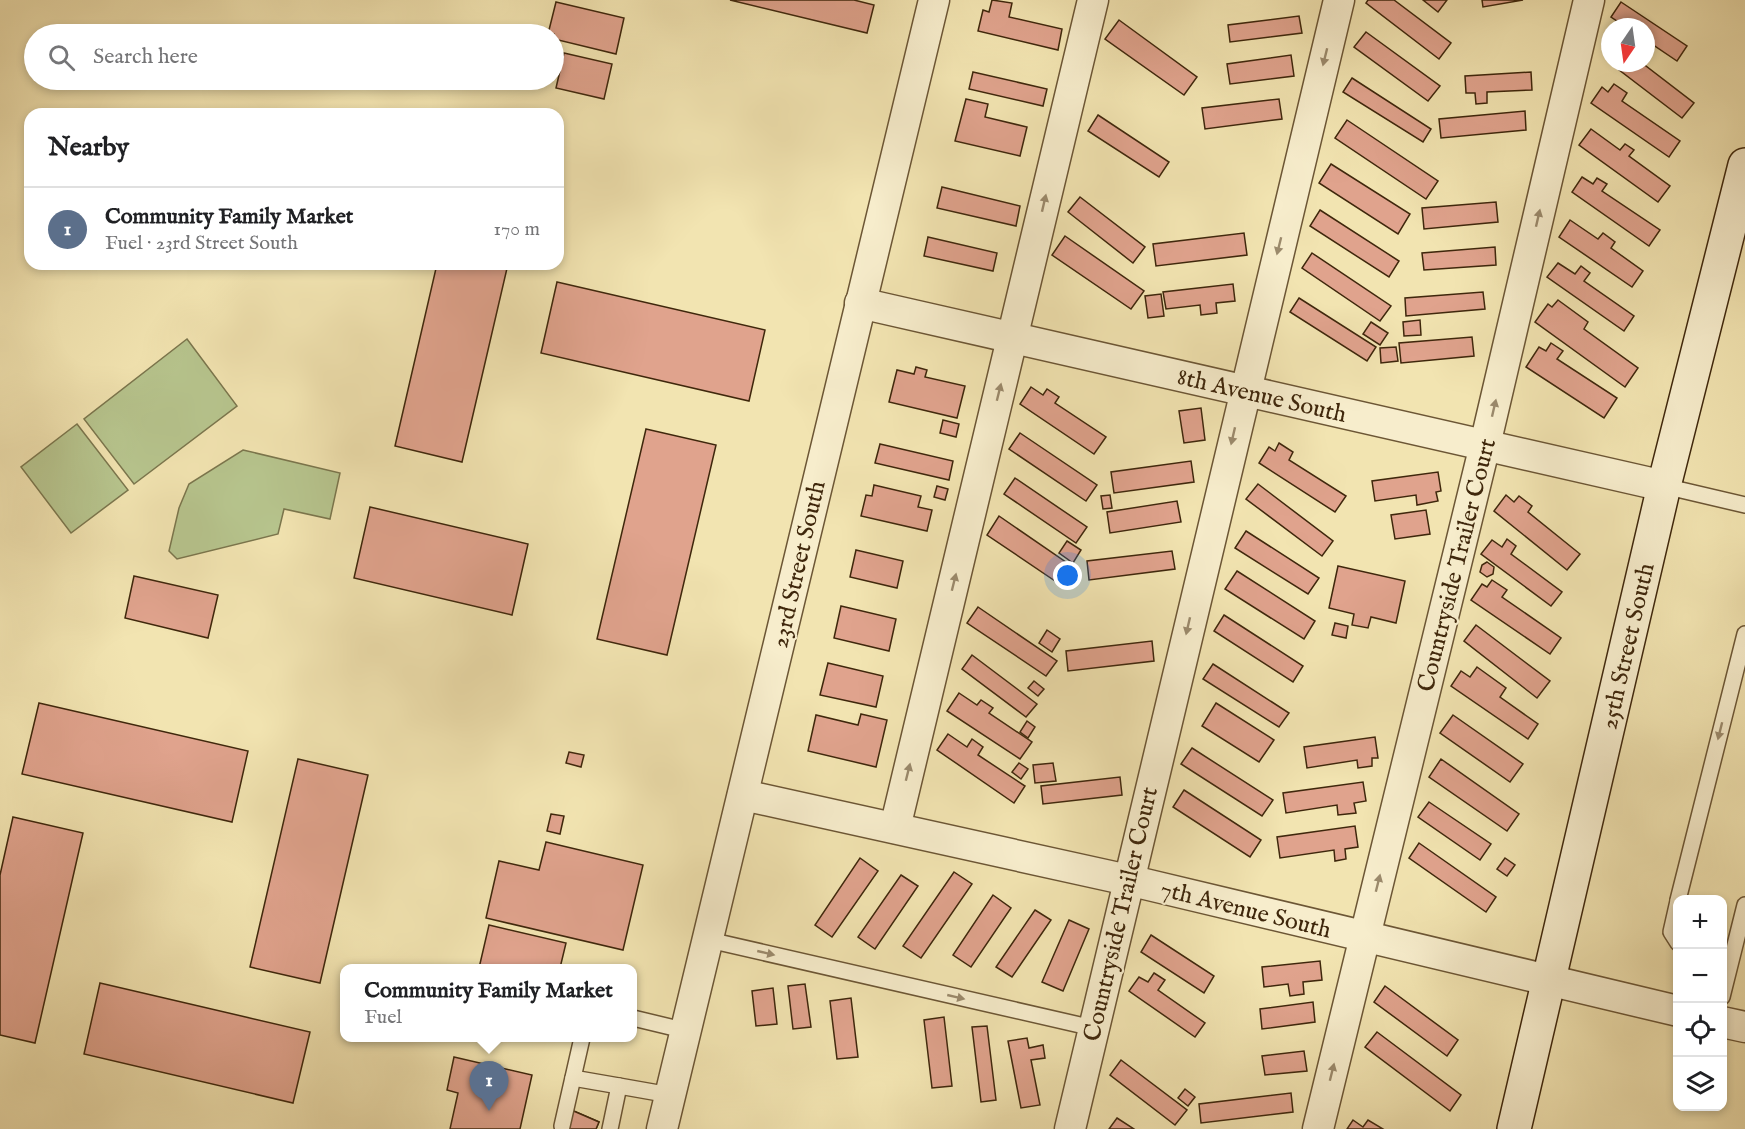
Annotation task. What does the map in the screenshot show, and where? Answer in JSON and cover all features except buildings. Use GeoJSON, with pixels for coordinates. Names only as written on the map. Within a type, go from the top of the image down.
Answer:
{"type":"FeatureCollection","features":[{"type":"Feature","properties":{"kind":"main road","name":"25th Street South"},"geometry":{"type":"LineString","coordinates":[[1514,1129],[1664,486],[1745,165]]}},
{"type":"Feature","properties":{"kind":"street","name":"23rd Street South"},"geometry":{"type":"LineString","coordinates":[[662,1129],[934,0]]}},
{"type":"Feature","properties":{"kind":"street"},"geometry":{"type":"LineString","coordinates":[[895,828],[1093,0]]}},
{"type":"Feature","properties":{"kind":"street","name":"Countryside Trailer Court"},"geometry":{"type":"LineString","coordinates":[[1070,1129],[1339,0]]}},
{"type":"Feature","properties":{"kind":"street","name":"Countryside Trailer Court"},"geometry":{"type":"LineString","coordinates":[[1318,1129],[1485,445],[1589,0]]}},
{"type":"Feature","properties":{"kind":"street","name":"8th Avenue South"},"geometry":{"type":"LineString","coordinates":[[860,303],[1664,486]]}},
{"type":"Feature","properties":{"kind":"street","name":"7th Avenue South"},"geometry":{"type":"LineString","coordinates":[[743,795],[1128,880],[1673,1010]]}},
{"type":"Feature","properties":{"kind":"street"},"geometry":{"type":"LineString","coordinates":[[1727,1023],[1745,1027]]}},
{"type":"Feature","properties":{"kind":"lane"},"geometry":{"type":"LineString","coordinates":[[1664,486],[1745,505]]}},
{"type":"Feature","properties":{"kind":"lane"},"geometry":{"type":"LineString","coordinates":[[1679,895],[1745,634]]}},
{"type":"Feature","properties":{"kind":"lane"},"geometry":{"type":"LineString","coordinates":[[1727,960],[1745,905]]}},
{"type":"Feature","properties":{"kind":"lane"},"geometry":{"type":"LineString","coordinates":[[709,940],[1093,1028]]}},
{"type":"Feature","properties":{"kind":"lane"},"geometry":{"type":"LineString","coordinates":[[637,1019],[687,1031]]}},
{"type":"Feature","properties":{"kind":"lane"},"geometry":{"type":"LineString","coordinates":[[562,1126],[581,1042]]}},
{"type":"Feature","properties":{"kind":"lane"},"geometry":{"type":"LineString","coordinates":[[573,1078],[670,1095]]}},
{"type":"Feature","properties":{"kind":"lane"},"geometry":{"type":"LineString","coordinates":[[610,1129],[619,1086]]}},
{"type":"Feature","properties":{"kind":"green space"},"geometry":{"type":"Polygon","coordinates":[[[187,339],[237,406],[134,484],[84,419],[187,339]]]}},
{"type":"Feature","properties":{"kind":"green space"},"geometry":{"type":"Polygon","coordinates":[[[77,424],[128,490],[71,533],[21,467],[77,424]]]}},
{"type":"Feature","properties":{"kind":"green space"},"geometry":{"type":"Polygon","coordinates":[[[243,450],[340,473],[330,519],[284,509],[278,534],[177,559],[169,551],[179,508],[189,484],[243,450]]]}},
{"type":"Feature","properties":{"kind":"place","name":"Community Family Market"},"geometry":{"type":"Point","coordinates":[489,1111]}}]}
